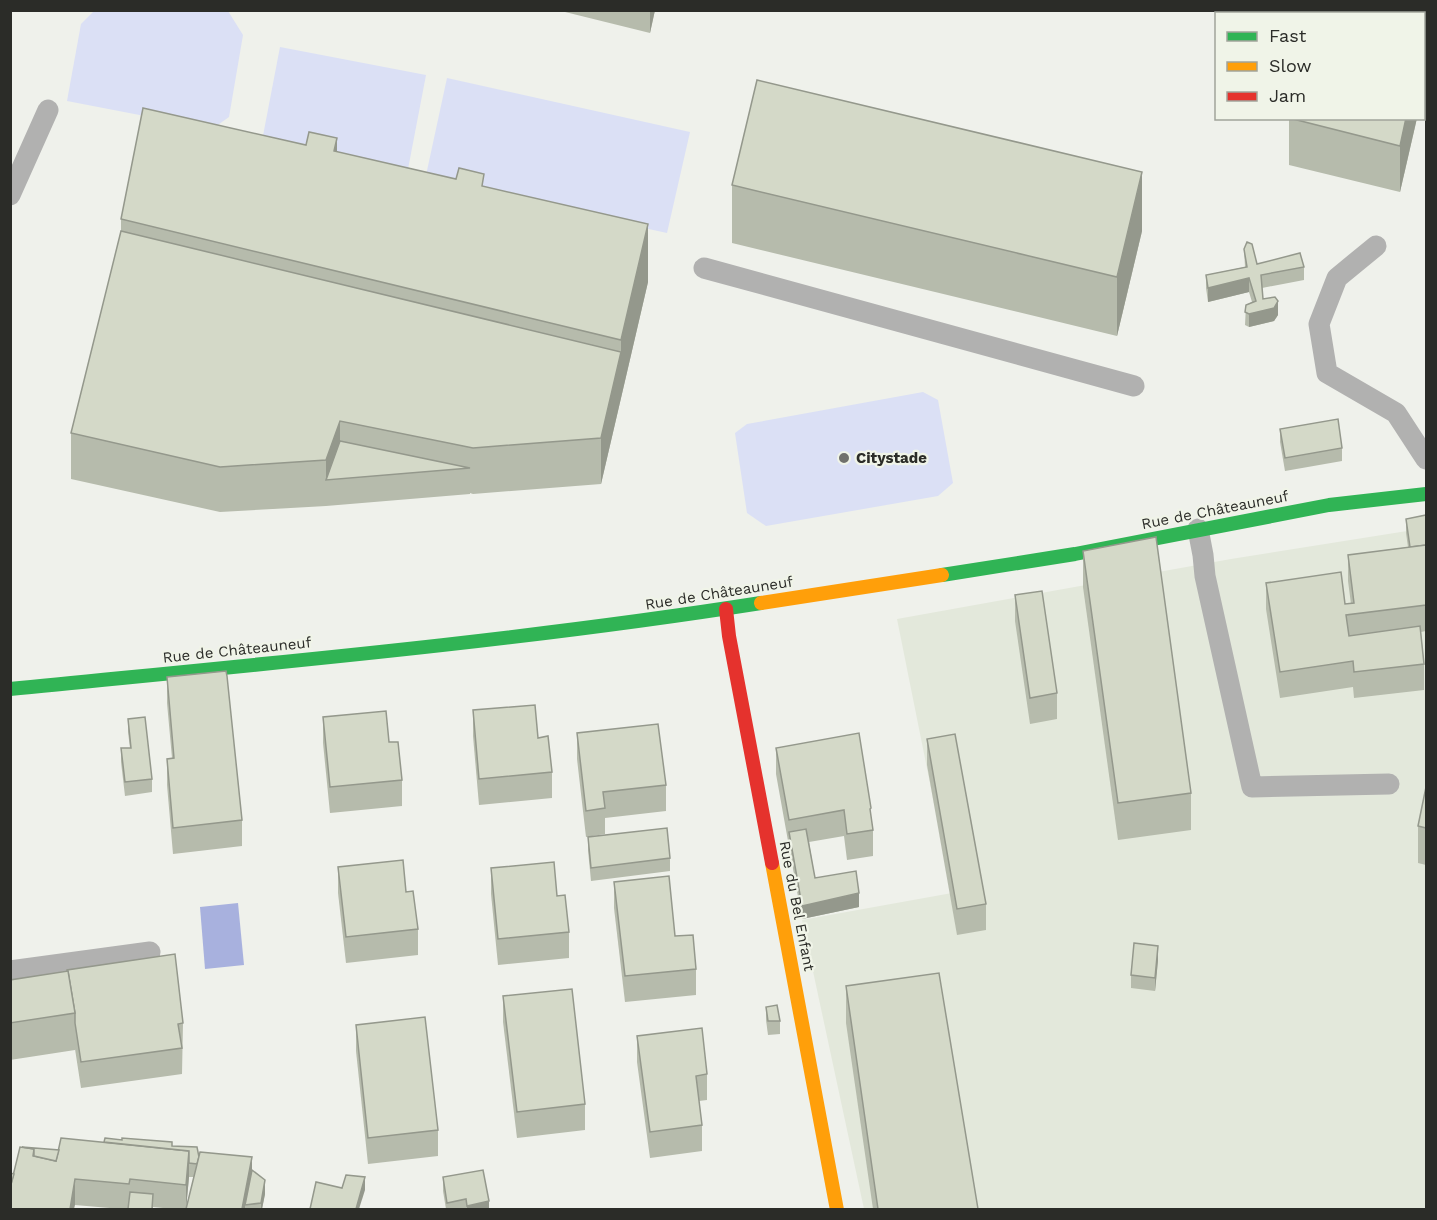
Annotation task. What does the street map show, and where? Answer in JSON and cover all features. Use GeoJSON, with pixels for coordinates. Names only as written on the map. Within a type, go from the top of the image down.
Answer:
{"type":"FeatureCollection","features":[{"type":"Feature","properties":{"kind":"main road","name":"Rue de Châteauneuf"},"geometry":{"type":"LineString","coordinates":[[10,688],[446,645],[668,618],[1063,556],[1329,505],[1426,494]]}},
{"type":"Feature","properties":{"kind":"main road","name":"Rue du Bel Enfant"},"geometry":{"type":"LineString","coordinates":[[726,609],[729,636],[837,1209]]}},
{"type":"Feature","properties":{"kind":"lane"},"geometry":{"type":"LineString","coordinates":[[10,195],[48,110]]}},
{"type":"Feature","properties":{"kind":"lane"},"geometry":{"type":"LineString","coordinates":[[1376,246],[1337,278],[1319,324],[1327,373],[1396,413],[1426,459]]}},
{"type":"Feature","properties":{"kind":"lane"},"geometry":{"type":"LineString","coordinates":[[704,268],[1134,386]]}},
{"type":"Feature","properties":{"kind":"lane"},"geometry":{"type":"LineString","coordinates":[[1198,530],[1204,576],[1252,787],[1389,784]]}},
{"type":"Feature","properties":{"kind":"lane"},"geometry":{"type":"LineString","coordinates":[[10,971],[150,952]]}},
{"type":"Feature","properties":{"kind":"shaded area"},"geometry":{"type":"Polygon","coordinates":[[[94,11],[228,11],[243,35],[229,117],[212,129],[67,101],[81,24],[94,11]]]}},
{"type":"Feature","properties":{"kind":"shaded area"},"geometry":{"type":"Polygon","coordinates":[[[280,47],[426,75],[408,169],[262,141],[280,47]]]}},
{"type":"Feature","properties":{"kind":"shaded area"},"geometry":{"type":"Polygon","coordinates":[[[447,78],[690,132],[667,233],[425,180],[447,78]]]}},
{"type":"Feature","properties":{"kind":"shaded area","name":"Citystade"},"geometry":{"type":"Polygon","coordinates":[[[923,392],[938,400],[953,483],[938,496],[766,526],[747,513],[735,433],[747,424],[923,392]]]}},
{"type":"Feature","properties":{"kind":"shaded area"},"geometry":{"type":"Polygon","coordinates":[[[1426,528],[1426,1209],[864,1209],[802,920],[952,893],[897,619],[1231,559],[1426,528]]]}},
{"type":"Feature","properties":{"kind":"water"},"geometry":{"type":"Polygon","coordinates":[[[238,903],[244,965],[205,969],[200,907],[238,903]]]}},
{"type":"Feature","properties":{"kind":"building"},"geometry":{"type":"Polygon","coordinates":[[[1316,10],[1426,10],[1425,42],[1425,12],[1316,12],[1316,10]]]}},
{"type":"Feature","properties":{"kind":"building"},"geometry":{"type":"Polygon","coordinates":[[[757,80],[1142,172],[1117,277],[732,185],[757,80]]]}},
{"type":"Feature","properties":{"kind":"building"},"geometry":{"type":"Polygon","coordinates":[[[143,108],[306,145],[309,132],[337,138],[334,151],[456,179],[459,168],[484,174],[482,186],[648,224],[621,340],[121,219],[143,108]]]}},
{"type":"Feature","properties":{"kind":"building"},"geometry":{"type":"Polygon","coordinates":[[[1297,120],[1406,120],[1400,146],[1297,120]]]}},
{"type":"Feature","properties":{"kind":"building"},"geometry":{"type":"Polygon","coordinates":[[[121,231],[621,352],[601,438],[473,448],[340,421],[326,460],[220,467],[71,433],[121,231]]]}},
{"type":"Feature","properties":{"kind":"building"},"geometry":{"type":"Polygon","coordinates":[[[1247,242],[1252,244],[1257,264],[1300,253],[1304,267],[1261,275],[1263,299],[1275,297],[1278,301],[1274,308],[1249,314],[1245,312],[1246,305],[1256,301],[1249,278],[1208,288],[1206,275],[1247,267],[1244,249],[1247,242]]]}},
{"type":"Feature","properties":{"kind":"building"},"geometry":{"type":"Polygon","coordinates":[[[1338,419],[1342,448],[1285,458],[1280,429],[1338,419]]]}},
{"type":"Feature","properties":{"kind":"building"},"geometry":{"type":"Polygon","coordinates":[[[340,441],[470,468],[326,480],[340,441]]]}},
{"type":"Feature","properties":{"kind":"building"},"geometry":{"type":"Polygon","coordinates":[[[1426,515],[1426,545],[1410,547],[1406,519],[1426,515]]]}},
{"type":"Feature","properties":{"kind":"building"},"geometry":{"type":"Polygon","coordinates":[[[1156,537],[1191,793],[1118,803],[1083,551],[1156,537]]]}},
{"type":"Feature","properties":{"kind":"building"},"geometry":{"type":"Polygon","coordinates":[[[1426,545],[1426,605],[1346,615],[1349,636],[1420,626],[1424,664],[1354,672],[1353,661],[1280,672],[1266,583],[1341,572],[1345,604],[1354,603],[1348,555],[1426,545]]]}},
{"type":"Feature","properties":{"kind":"building"},"geometry":{"type":"Polygon","coordinates":[[[1042,591],[1057,693],[1030,698],[1015,595],[1042,591]]]}},
{"type":"Feature","properties":{"kind":"building"},"geometry":{"type":"Polygon","coordinates":[[[226,671],[242,820],[173,828],[167,759],[174,758],[167,677],[226,671]]]}},
{"type":"Feature","properties":{"kind":"building"},"geometry":{"type":"Polygon","coordinates":[[[535,705],[538,738],[548,736],[552,772],[479,779],[473,710],[535,705]]]}},
{"type":"Feature","properties":{"kind":"building"},"geometry":{"type":"Polygon","coordinates":[[[386,711],[389,742],[398,742],[402,780],[330,787],[323,717],[386,711]]]}},
{"type":"Feature","properties":{"kind":"building"},"geometry":{"type":"Polygon","coordinates":[[[145,717],[152,779],[125,782],[121,748],[131,748],[128,719],[145,717]]]}},
{"type":"Feature","properties":{"kind":"building"},"geometry":{"type":"Polygon","coordinates":[[[658,724],[666,785],[603,792],[605,808],[586,811],[577,733],[658,724]]]}},
{"type":"Feature","properties":{"kind":"building"},"geometry":{"type":"Polygon","coordinates":[[[859,733],[873,830],[847,834],[844,810],[789,820],[776,748],[859,733]]]}},
{"type":"Feature","properties":{"kind":"building"},"geometry":{"type":"Polygon","coordinates":[[[955,734],[986,904],[957,909],[927,739],[955,734]]]}},
{"type":"Feature","properties":{"kind":"building"},"geometry":{"type":"Polygon","coordinates":[[[1426,787],[1426,828],[1418,826],[1426,787]]]}},
{"type":"Feature","properties":{"kind":"building"},"geometry":{"type":"Polygon","coordinates":[[[667,828],[670,858],[591,868],[588,837],[667,828]]]}},
{"type":"Feature","properties":{"kind":"building"},"geometry":{"type":"Polygon","coordinates":[[[806,829],[815,878],[856,871],[859,893],[802,906],[789,832],[806,829]]]}},
{"type":"Feature","properties":{"kind":"building"},"geometry":{"type":"Polygon","coordinates":[[[403,860],[406,892],[413,891],[418,929],[346,937],[338,867],[403,860]]]}},
{"type":"Feature","properties":{"kind":"building"},"geometry":{"type":"Polygon","coordinates":[[[554,862],[557,896],[565,895],[569,932],[498,939],[491,868],[554,862]]]}},
{"type":"Feature","properties":{"kind":"building"},"geometry":{"type":"Polygon","coordinates":[[[669,876],[675,936],[693,935],[696,969],[625,976],[614,882],[669,876]]]}},
{"type":"Feature","properties":{"kind":"building"},"geometry":{"type":"Polygon","coordinates":[[[1134,943],[1158,946],[1155,978],[1131,975],[1134,943]]]}},
{"type":"Feature","properties":{"kind":"building"},"geometry":{"type":"Polygon","coordinates":[[[175,954],[183,1023],[178,1024],[182,1048],[81,1062],[67,970],[175,954]]]}},
{"type":"Feature","properties":{"kind":"building"},"geometry":{"type":"Polygon","coordinates":[[[68,971],[75,1013],[10,1023],[10,980],[68,971]]]}},
{"type":"Feature","properties":{"kind":"building"},"geometry":{"type":"Polygon","coordinates":[[[939,973],[978,1209],[878,1209],[846,986],[939,973]]]}},
{"type":"Feature","properties":{"kind":"building"},"geometry":{"type":"Polygon","coordinates":[[[572,989],[585,1104],[517,1112],[503,996],[572,989]]]}},
{"type":"Feature","properties":{"kind":"building"},"geometry":{"type":"Polygon","coordinates":[[[777,1005],[780,1021],[768,1021],[766,1007],[777,1005]]]}},
{"type":"Feature","properties":{"kind":"building"},"geometry":{"type":"Polygon","coordinates":[[[425,1017],[438,1130],[368,1138],[356,1025],[425,1017]]]}},
{"type":"Feature","properties":{"kind":"building"},"geometry":{"type":"Polygon","coordinates":[[[702,1028],[707,1074],[696,1076],[702,1125],[650,1132],[637,1036],[702,1028]]]}},
{"type":"Feature","properties":{"kind":"building"},"geometry":{"type":"Polygon","coordinates":[[[61,1138],[189,1151],[186,1185],[130,1179],[129,1184],[75,1179],[70,1209],[10,1209],[10,1188],[20,1147],[34,1149],[33,1156],[56,1161],[61,1138]]]}},
{"type":"Feature","properties":{"kind":"building"},"geometry":{"type":"Polygon","coordinates":[[[105,1138],[172,1142],[172,1146],[197,1147],[199,1157],[197,1164],[189,1163],[189,1151],[104,1142],[105,1138]]]}},
{"type":"Feature","properties":{"kind":"building"},"geometry":{"type":"Polygon","coordinates":[[[22,1147],[59,1150],[56,1161],[34,1156],[34,1149],[22,1147]]]}},
{"type":"Feature","properties":{"kind":"building"},"geometry":{"type":"Polygon","coordinates":[[[200,1152],[252,1157],[242,1209],[186,1209],[200,1152]]]}},
{"type":"Feature","properties":{"kind":"building"},"geometry":{"type":"Polygon","coordinates":[[[252,1170],[265,1180],[261,1203],[245,1205],[252,1170]]]}},
{"type":"Feature","properties":{"kind":"building"},"geometry":{"type":"Polygon","coordinates":[[[483,1170],[489,1201],[467,1206],[466,1199],[447,1203],[443,1177],[483,1170]]]}},
{"type":"Feature","properties":{"kind":"building"},"geometry":{"type":"Polygon","coordinates":[[[10,1173],[14,1174],[10,1188],[10,1173]]]}},
{"type":"Feature","properties":{"kind":"building"},"geometry":{"type":"Polygon","coordinates":[[[346,1175],[365,1177],[356,1209],[310,1209],[316,1182],[342,1188],[346,1175]]]}},
{"type":"Feature","properties":{"kind":"building"},"geometry":{"type":"Polygon","coordinates":[[[130,1192],[153,1194],[152,1209],[128,1209],[130,1192]]]}},
{"type":"Feature","properties":{"kind":"traffic: fast"},"geometry":{"type":"LineString","coordinates":[[942,575],[1075,554],[1329,505],[1426,494]]}},
{"type":"Feature","properties":{"kind":"traffic: fast"},"geometry":{"type":"LineString","coordinates":[[10,689],[480,641],[761,603]]}},
{"type":"Feature","properties":{"kind":"traffic: slow"},"geometry":{"type":"LineString","coordinates":[[761,603],[942,575]]}},
{"type":"Feature","properties":{"kind":"traffic: slow"},"geometry":{"type":"LineString","coordinates":[[772,863],[837,1210]]}},
{"type":"Feature","properties":{"kind":"traffic: jam"},"geometry":{"type":"LineString","coordinates":[[726,609],[729,636],[772,863]]}},
{"type":"Feature","properties":{"kind":"place","name":"Citystade"},"geometry":{"type":"Point","coordinates":[844,458]}}]}
